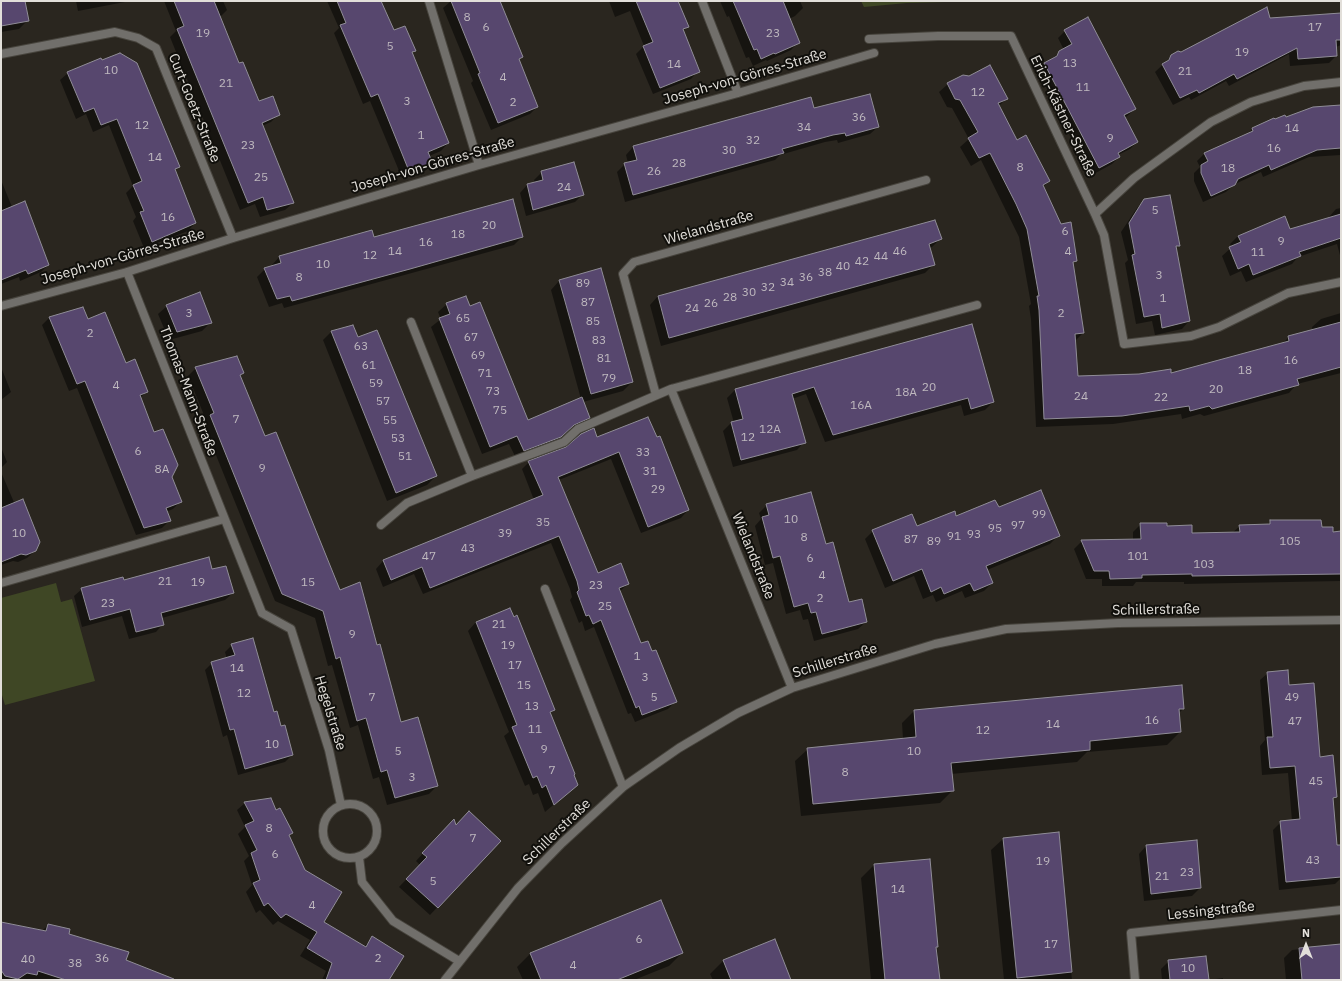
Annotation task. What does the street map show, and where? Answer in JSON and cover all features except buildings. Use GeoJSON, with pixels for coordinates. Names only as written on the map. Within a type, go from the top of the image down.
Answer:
{"type":"FeatureCollection","features":[{"type":"Feature","properties":{"kind":"street"},"geometry":{"type":"LineString","coordinates":[[429,1],[479,165]]}},
{"type":"Feature","properties":{"kind":"street"},"geometry":{"type":"LineString","coordinates":[[702,1],[738,93]]}},
{"type":"Feature","properties":{"kind":"street","name":"Curt-Goetz-Straße"},"geometry":{"type":"LineString","coordinates":[[1,54],[115,32],[138,38],[156,48],[232,238]]}},
{"type":"Feature","properties":{"kind":"street","name":"Erich-Kästner-Straße"},"geometry":{"type":"LineString","coordinates":[[869,39],[938,36],[1011,36],[1104,235],[1124,344],[1191,336],[1219,327],[1288,293],[1341,282]]}},
{"type":"Feature","properties":{"kind":"street","name":"Joseph-von-Görres-Straße"},"geometry":{"type":"LineString","coordinates":[[1,306],[127,272],[232,238],[479,165],[738,93],[874,53]]}},
{"type":"Feature","properties":{"kind":"street"},"geometry":{"type":"LineString","coordinates":[[1095,214],[1134,178],[1211,122],[1251,102],[1304,86],[1341,82]]}},
{"type":"Feature","properties":{"kind":"street","name":"Wielandstraße"},"geometry":{"type":"LineString","coordinates":[[656,395],[623,274],[634,262],[926,180]]}},
{"type":"Feature","properties":{"kind":"street","name":"Thomas-Mann-Straße"},"geometry":{"type":"LineString","coordinates":[[127,272],[262,613],[291,629]]}},
{"type":"Feature","properties":{"kind":"street"},"geometry":{"type":"LineString","coordinates":[[381,526],[407,503],[472,476],[564,442],[578,429],[671,389],[977,305]]}},
{"type":"Feature","properties":{"kind":"street"},"geometry":{"type":"LineString","coordinates":[[411,322],[472,476]]}},
{"type":"Feature","properties":{"kind":"street","name":"Wielandstraße"},"geometry":{"type":"LineString","coordinates":[[671,389],[792,688]]}},
{"type":"Feature","properties":{"kind":"street"},"geometry":{"type":"LineString","coordinates":[[1,583],[224,519]]}},
{"type":"Feature","properties":{"kind":"street"},"geometry":{"type":"LineString","coordinates":[[545,588],[623,787]]}},
{"type":"Feature","properties":{"kind":"street","name":"Schillerstraße"},"geometry":{"type":"LineString","coordinates":[[445,980],[518,888],[562,843],[623,787],[679,748],[738,713],[792,688],[935,644],[1006,628],[1118,623],[1341,620]]}},
{"type":"Feature","properties":{"kind":"street","name":"Hegelstraße"},"geometry":{"type":"LineString","coordinates":[[291,629],[329,750],[341,805]]}},
{"type":"Feature","properties":{"kind":"street"},"geometry":{"type":"LineString","coordinates":[[351,803],[360,805],[368,810],[374,818],[377,827],[376,841],[367,852],[359,857],[340,857],[332,852],[326,844],[323,835],[323,825],[326,816],[333,809],[341,805],[351,803]]}},
{"type":"Feature","properties":{"kind":"street"},"geometry":{"type":"LineString","coordinates":[[359,857],[362,882],[393,922],[459,962]]}},
{"type":"Feature","properties":{"kind":"street","name":"Lessingstraße"},"geometry":{"type":"LineString","coordinates":[[1135,980],[1131,933],[1341,910]]}},
{"type":"Feature","properties":{"kind":"green space"},"geometry":{"type":"Polygon","coordinates":[[[861,1],[984,1],[907,3],[864,7],[861,1]]]}},
{"type":"Feature","properties":{"kind":"green space"},"geometry":{"type":"Polygon","coordinates":[[[56,583],[61,602],[72,599],[95,681],[5,705],[1,692],[1,598],[56,583]]]}}]}
